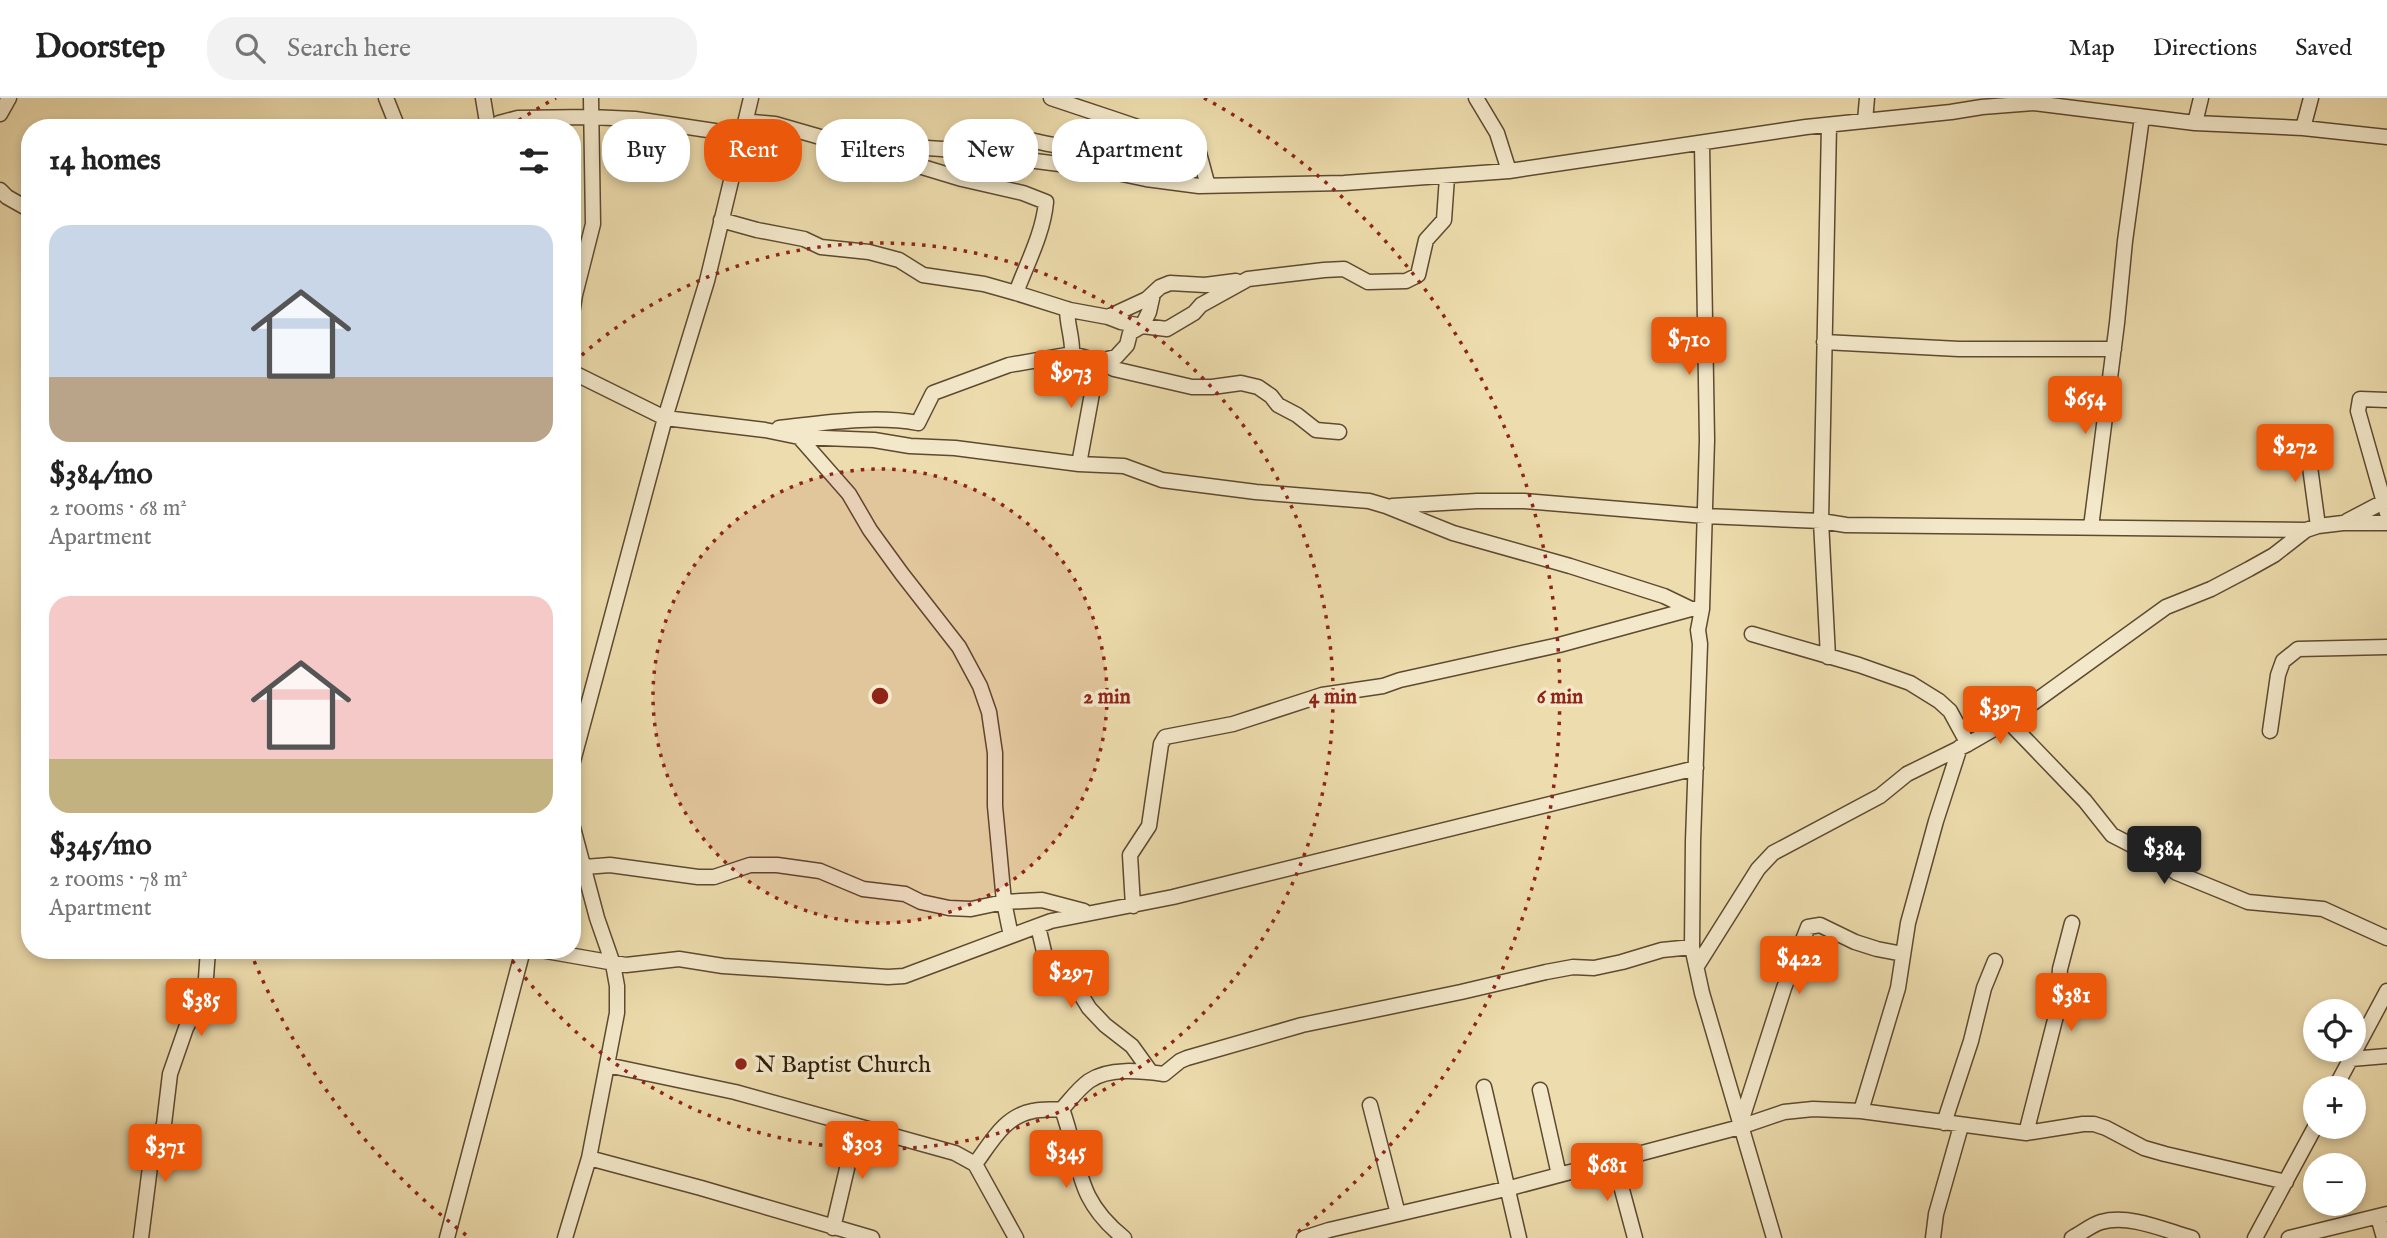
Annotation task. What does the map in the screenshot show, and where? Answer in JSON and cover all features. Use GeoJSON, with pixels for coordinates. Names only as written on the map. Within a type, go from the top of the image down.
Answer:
{"type":"FeatureCollection","features":[{"type":"Feature","properties":{"kind":"street"},"geometry":{"type":"LineString","coordinates":[[0,114],[9,98]]}},
{"type":"Feature","properties":{"kind":"street"},"geometry":{"type":"LineString","coordinates":[[386,98],[394,119]]}},
{"type":"Feature","properties":{"kind":"street"},"geometry":{"type":"LineString","coordinates":[[483,98],[488,119]]}},
{"type":"Feature","properties":{"kind":"street"},"geometry":{"type":"LineString","coordinates":[[581,271],[593,224],[591,98]]}},
{"type":"Feature","properties":{"kind":"street"},"geometry":{"type":"LineString","coordinates":[[745,119],[751,98]]}},
{"type":"Feature","properties":{"kind":"street"},"geometry":{"type":"LineString","coordinates":[[1051,98],[1188,144],[1199,153],[1208,186]]}},
{"type":"Feature","properties":{"kind":"street"},"geometry":{"type":"LineString","coordinates":[[1476,98],[1497,133],[1509,172]]}},
{"type":"Feature","properties":{"kind":"street"},"geometry":{"type":"LineString","coordinates":[[1866,121],[1867,98]]}},
{"type":"Feature","properties":{"kind":"street"},"geometry":{"type":"LineString","coordinates":[[2195,123],[2201,98]]}},
{"type":"Feature","properties":{"kind":"street"},"geometry":{"type":"LineString","coordinates":[[2303,128],[2311,98]]}},
{"type":"Feature","properties":{"kind":"street"},"geometry":{"type":"LineString","coordinates":[[1038,162],[1208,186],[1344,184],[1509,172],[1829,125],[1951,112],[1983,102],[2081,107],[2195,123],[2303,128],[2387,137]]}},
{"type":"Feature","properties":{"kind":"street"},"geometry":{"type":"LineString","coordinates":[[1038,142],[1070,147],[1080,141],[1098,120],[1108,117]]}},
{"type":"Feature","properties":{"kind":"street"},"geometry":{"type":"LineString","coordinates":[[2091,527],[2142,117]]}},
{"type":"Feature","properties":{"kind":"street"},"geometry":{"type":"LineString","coordinates":[[515,119],[635,119],[704,129]]}},
{"type":"Feature","properties":{"kind":"street"},"geometry":{"type":"LineString","coordinates":[[1828,657],[1821,521],[1829,125]]}},
{"type":"Feature","properties":{"kind":"street"},"geometry":{"type":"LineString","coordinates":[[1702,144],[1707,373],[1705,516],[1697,609],[1700,644],[1692,947],[1702,993],[1774,1238]]}},
{"type":"Feature","properties":{"kind":"street"},"geometry":{"type":"LineString","coordinates":[[929,170],[1023,193],[1046,202],[1035,246],[1016,293]]}},
{"type":"Feature","properties":{"kind":"street"},"geometry":{"type":"LineString","coordinates":[[1108,317],[1153,295],[1160,287],[1170,283],[1205,285],[1344,269],[1368,282],[1406,281],[1414,278],[1420,271],[1426,240],[1444,220],[1447,177]]}},
{"type":"Feature","properties":{"kind":"street"},"geometry":{"type":"LineString","coordinates":[[581,734],[665,418],[707,281],[730,182]]}},
{"type":"Feature","properties":{"kind":"street"},"geometry":{"type":"LineString","coordinates":[[0,190],[21,206]]}},
{"type":"Feature","properties":{"kind":"street"},"geometry":{"type":"LineString","coordinates":[[722,220],[804,239],[821,247],[869,252],[899,260],[923,275],[984,284],[1067,309],[1121,322],[1167,329],[1248,279]]}},
{"type":"Feature","properties":{"kind":"street"},"geometry":{"type":"LineString","coordinates":[[1098,361],[1116,357],[1127,345],[1130,333],[1142,326],[1153,295]]}},
{"type":"Feature","properties":{"kind":"street"},"geometry":{"type":"LineString","coordinates":[[1067,309],[1072,354]]}},
{"type":"Feature","properties":{"kind":"street"},"geometry":{"type":"LineString","coordinates":[[1824,342],[1959,349],[2114,349]]}},
{"type":"Feature","properties":{"kind":"street"},"geometry":{"type":"LineString","coordinates":[[765,430],[896,419],[918,423],[933,393],[1009,365],[1072,354],[1098,361],[1114,369],[1192,387],[1241,383],[1258,387],[1278,405],[1316,430],[1339,432]]}},
{"type":"Feature","properties":{"kind":"street"},"geometry":{"type":"LineString","coordinates":[[1079,464],[1098,361]]}},
{"type":"Feature","properties":{"kind":"street"},"geometry":{"type":"LineString","coordinates":[[581,376],[665,418],[765,430],[799,437],[955,448],[1079,464],[1124,466],[1162,480],[1256,492],[1369,501],[1452,533],[1570,566],[1697,609]]}},
{"type":"Feature","properties":{"kind":"street"},"geometry":{"type":"LineString","coordinates":[[2343,523],[2386,506],[2357,411],[2360,399],[2387,400]]}},
{"type":"Feature","properties":{"kind":"street"},"geometry":{"type":"LineString","coordinates":[[2299,433],[2310,467],[2312,528]]}},
{"type":"Feature","properties":{"kind":"street"},"geometry":{"type":"LineString","coordinates":[[799,437],[849,494],[870,530],[959,647],[979,687],[989,712],[994,742],[995,806],[1004,902],[1011,936]]}},
{"type":"Feature","properties":{"kind":"street"},"geometry":{"type":"LineString","coordinates":[[1386,506],[1524,501],[1705,516],[1821,521],[1846,525],[2312,528],[2343,523],[2387,523]]}},
{"type":"Feature","properties":{"kind":"street"},"geometry":{"type":"LineString","coordinates":[[1697,966],[1765,859],[1880,796],[1907,774],[2008,721],[2157,612],[2249,569],[2312,528]]}},
{"type":"Feature","properties":{"kind":"street"},"geometry":{"type":"LineString","coordinates":[[1133,906],[1130,855],[1149,826],[1161,744],[1165,737],[1233,724],[1322,695],[1383,686],[1697,609]]}},
{"type":"Feature","properties":{"kind":"street"},"geometry":{"type":"LineString","coordinates":[[1752,634],[1859,664],[1910,684],[1950,711],[1964,746],[1936,821],[1908,923],[1898,988],[1861,1111]]}},
{"type":"Feature","properties":{"kind":"street"},"geometry":{"type":"LineString","coordinates":[[2270,732],[2278,676],[2283,661],[2298,649],[2387,648]]}},
{"type":"Feature","properties":{"kind":"street"},"geometry":{"type":"LineString","coordinates":[[2008,721],[2085,801],[2112,835],[2153,856],[2177,873],[2248,902],[2323,909],[2387,938]]}},
{"type":"Feature","properties":{"kind":"street"},"geometry":{"type":"LineString","coordinates":[[581,958],[613,964],[639,965],[679,959],[723,967],[888,977],[912,973],[1038,926],[1089,913],[1133,906],[1696,768]]}},
{"type":"Feature","properties":{"kind":"street"},"geometry":{"type":"LineString","coordinates":[[581,868],[610,865],[714,877],[751,865],[777,865],[820,871],[863,889],[905,894],[921,902],[949,908],[971,909],[1004,902],[1042,900],[1089,913]]}},
{"type":"Feature","properties":{"kind":"street"},"geometry":{"type":"LineString","coordinates":[[565,1238],[589,1158],[617,1013],[617,986],[613,964],[581,876]]}},
{"type":"Feature","properties":{"kind":"street"},"geometry":{"type":"LineString","coordinates":[[2026,1133],[2057,1012],[2060,969],[2072,923]]}},
{"type":"Feature","properties":{"kind":"street"},"geometry":{"type":"LineString","coordinates":[[1740,1126],[1784,988],[1808,927],[1820,925],[1855,942],[1903,954]]}},
{"type":"Feature","properties":{"kind":"street"},"geometry":{"type":"LineString","coordinates":[[1038,926],[1045,956],[1075,985],[1105,1025],[1132,1046],[1150,1071]]}},
{"type":"Feature","properties":{"kind":"street"},"geometry":{"type":"LineString","coordinates":[[975,1164],[1009,1121],[1032,1111],[1062,1108],[1081,1088],[1099,1076],[1150,1071],[1164,1074],[1180,1061],[1302,1025],[1546,972],[1573,967],[1594,968],[1662,950],[1692,947]]}},
{"type":"Feature","properties":{"kind":"street"},"geometry":{"type":"LineString","coordinates":[[141,1238],[151,1159],[164,1124],[170,1074],[186,1028],[205,992],[207,959]]}},
{"type":"Feature","properties":{"kind":"street"},"geometry":{"type":"LineString","coordinates":[[447,1238],[521,959]]}},
{"type":"Feature","properties":{"kind":"street"},"geometry":{"type":"LineString","coordinates":[[1944,1123],[1984,988],[1996,961]]}},
{"type":"Feature","properties":{"kind":"street"},"geometry":{"type":"LineString","coordinates":[[2366,1031],[2387,991]]}},
{"type":"Feature","properties":{"kind":"street"},"geometry":{"type":"LineString","coordinates":[[2366,1058],[2387,1056]]}},
{"type":"Feature","properties":{"kind":"street"},"geometry":{"type":"LineString","coordinates":[[607,1065],[735,1092],[955,1153],[975,1164],[1016,1238]]}},
{"type":"Feature","properties":{"kind":"street"},"geometry":{"type":"LineString","coordinates":[[1483,1087],[1519,1238]]}},
{"type":"Feature","properties":{"kind":"street"},"geometry":{"type":"LineString","coordinates":[[1540,1090],[1559,1175]]}},
{"type":"Feature","properties":{"kind":"street"},"geometry":{"type":"LineString","coordinates":[[1370,1105],[1398,1214]]}},
{"type":"Feature","properties":{"kind":"street"},"geometry":{"type":"LineString","coordinates":[[1062,1108],[1086,1194],[1108,1225],[1124,1238]]}},
{"type":"Feature","properties":{"kind":"street"},"geometry":{"type":"LineString","coordinates":[[1304,1238],[1506,1189],[1784,1112],[1813,1109],[1861,1111],[2026,1133],[2094,1124],[2165,1154],[2286,1182]]}},
{"type":"Feature","properties":{"kind":"street"},"geometry":{"type":"LineString","coordinates":[[834,1228],[857,1126]]}},
{"type":"Feature","properties":{"kind":"street"},"geometry":{"type":"LineString","coordinates":[[1933,1238],[1936,1214],[1961,1126]]}},
{"type":"Feature","properties":{"kind":"street"},"geometry":{"type":"LineString","coordinates":[[2255,1238],[2309,1139]]}},
{"type":"Feature","properties":{"kind":"street"},"geometry":{"type":"LineString","coordinates":[[589,1158],[872,1238]]}},
{"type":"Feature","properties":{"kind":"street"},"geometry":{"type":"LineString","coordinates":[[1614,1160],[1634,1238]]}},
{"type":"Feature","properties":{"kind":"street"},"geometry":{"type":"LineString","coordinates":[[2289,1238],[2382,1215],[2384,1238]]}},
{"type":"Feature","properties":{"kind":"street"},"geometry":{"type":"LineString","coordinates":[[2072,1238],[2098,1223],[2112,1220],[2132,1221],[2192,1238]]}},
{"type":"Feature","properties":{"kind":"place","name":"N Baptist Church"},"geometry":{"type":"Point","coordinates":[741,1064]}}]}
